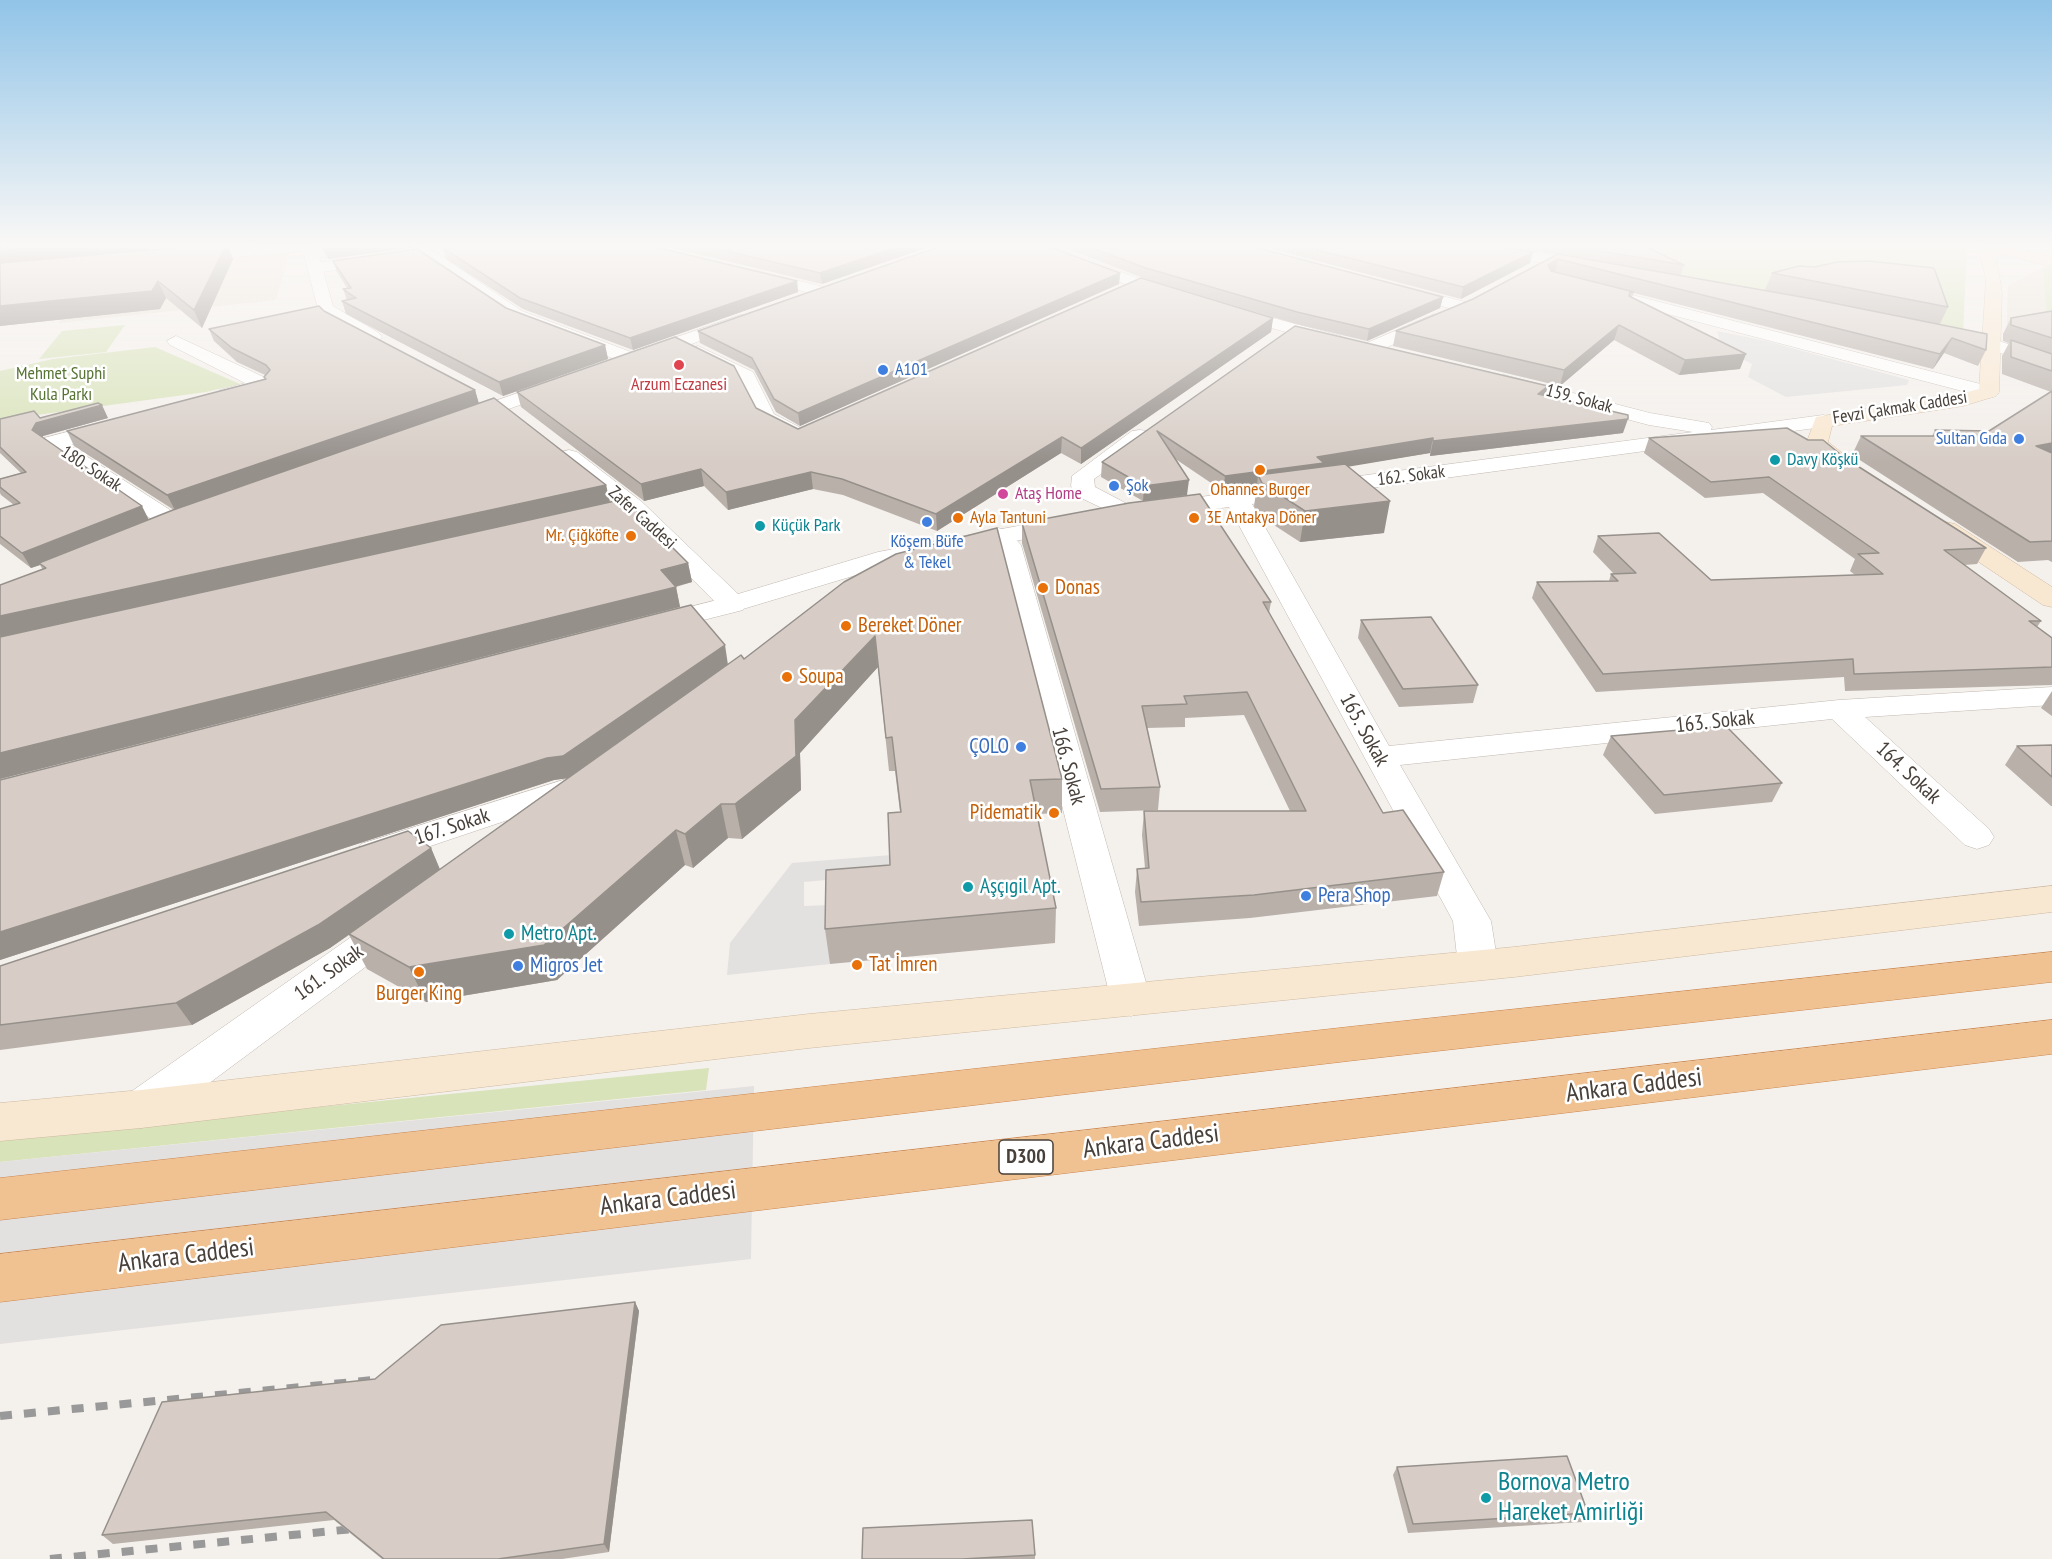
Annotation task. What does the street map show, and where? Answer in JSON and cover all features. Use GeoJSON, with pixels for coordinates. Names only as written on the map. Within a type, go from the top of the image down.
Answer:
{"type":"FeatureCollection","features":[{"type":"Feature","properties":{"kind":"highway"},"geometry":{"type":"LineString","coordinates":[[0,1199],[1357,1042],[2052,967]]}},
{"type":"Feature","properties":{"kind":"highway","name":"Ankara Caddesi"},"geometry":{"type":"LineString","coordinates":[[0,1278],[2052,1036]]}},
{"type":"Feature","properties":{"kind":"main road","name":"Fevzi Çakmak Caddesi"},"geometry":{"type":"LineString","coordinates":[[1867,479],[1817,444],[1823,421],[1963,400],[1989,392],[1993,318]]}},
{"type":"Feature","properties":{"kind":"main road"},"geometry":{"type":"LineString","coordinates":[[1924,515],[2052,599]]}},
{"type":"Feature","properties":{"kind":"main road"},"geometry":{"type":"LineString","coordinates":[[0,1122],[141,1109],[788,1034],[1478,965],[2052,899]]}},
{"type":"Feature","properties":{"kind":"street"},"geometry":{"type":"LineString","coordinates":[[333,318],[388,345]]}},
{"type":"Feature","properties":{"kind":"street"},"geometry":{"type":"LineString","coordinates":[[523,318],[632,359]]}},
{"type":"Feature","properties":{"kind":"street"},"geometry":{"type":"LineString","coordinates":[[599,370],[747,318]]}},
{"type":"Feature","properties":{"kind":"street"},"geometry":{"type":"LineString","coordinates":[[1250,318],[1290,330],[1402,357]]}},
{"type":"Feature","properties":{"kind":"street"},"geometry":{"type":"LineString","coordinates":[[1368,348],[1438,318]]}},
{"type":"Feature","properties":{"kind":"street"},"geometry":{"type":"LineString","coordinates":[[1701,318],[1989,392]]}},
{"type":"Feature","properties":{"kind":"street"},"geometry":{"type":"LineString","coordinates":[[1271,343],[1290,330]]}},
{"type":"Feature","properties":{"kind":"street"},"geometry":{"type":"LineString","coordinates":[[1944,334],[1990,344],[2052,365]]}},
{"type":"Feature","properties":{"kind":"street"},"geometry":{"type":"LineString","coordinates":[[189,342],[263,384],[206,400]]}},
{"type":"Feature","properties":{"kind":"street"},"geometry":{"type":"LineString","coordinates":[[678,342],[746,376],[766,418],[799,437],[820,428]]}},
{"type":"Feature","properties":{"kind":"street","name":"159. Sokak"},"geometry":{"type":"LineString","coordinates":[[1483,376],[1649,419],[1691,427],[1779,427]]}},
{"type":"Feature","properties":{"kind":"street"},"geometry":{"type":"LineString","coordinates":[[436,429],[492,400],[578,378]]}},
{"type":"Feature","properties":{"kind":"street"},"geometry":{"type":"LineString","coordinates":[[492,400],[521,420]]}},
{"type":"Feature","properties":{"kind":"street","name":"180. Sokak"},"geometry":{"type":"LineString","coordinates":[[129,421],[52,443],[172,522]]}},
{"type":"Feature","properties":{"kind":"street","name":"162. Sokak"},"geometry":{"type":"LineString","coordinates":[[630,630],[733,604],[878,560],[998,535],[1127,513],[1823,421]]}},
{"type":"Feature","properties":{"kind":"street"},"geometry":{"type":"LineString","coordinates":[[1127,513],[1087,492],[1082,486],[1083,477],[1158,423]]}},
{"type":"Feature","properties":{"kind":"street","name":"Zafer Caddesi"},"geometry":{"type":"LineString","coordinates":[[549,442],[634,507],[733,604]]}},
{"type":"Feature","properties":{"kind":"street","name":"165. Sokak"},"geometry":{"type":"LineString","coordinates":[[1239,499],[1244,516],[1472,921],[1478,965]]}},
{"type":"Feature","properties":{"kind":"street"},"geometry":{"type":"LineString","coordinates":[[599,515],[634,507]]}},
{"type":"Feature","properties":{"kind":"street"},"geometry":{"type":"LineString","coordinates":[[151,531],[194,514]]}},
{"type":"Feature","properties":{"kind":"street","name":"166. Sokak"},"geometry":{"type":"LineString","coordinates":[[998,535],[1009,544],[1131,1000]]}},
{"type":"Feature","properties":{"kind":"street"},"geometry":{"type":"LineString","coordinates":[[838,605],[890,577],[923,556],[929,549]]}},
{"type":"Feature","properties":{"kind":"street","name":"163. Sokak"},"geometry":{"type":"LineString","coordinates":[[1379,757],[1839,709],[2052,696]]}},
{"type":"Feature","properties":{"kind":"street","name":"164. Sokak"},"geometry":{"type":"LineString","coordinates":[[1839,709],[1977,837]]}},
{"type":"Feature","properties":{"kind":"street","name":"167. Sokak"},"geometry":{"type":"LineString","coordinates":[[342,864],[602,776],[510,842]]}},
{"type":"Feature","properties":{"kind":"street","name":"161. Sokak"},"geometry":{"type":"LineString","coordinates":[[141,1109],[423,905]]}},
{"type":"Feature","properties":{"kind":"shaded area"},"geometry":{"type":"Polygon","coordinates":[[[63,318],[109,318],[59,323],[63,318]]]}},
{"type":"Feature","properties":{"kind":"shaded area"},"geometry":{"type":"Polygon","coordinates":[[[2007,318],[2052,318],[2052,362],[2006,346],[2007,318]]]}},
{"type":"Feature","properties":{"kind":"shaded area"},"geometry":{"type":"Polygon","coordinates":[[[1717,331],[1766,341],[1909,380],[1907,385],[1786,397],[1748,377],[1752,364],[1722,349],[1717,331]]]}},
{"type":"Feature","properties":{"kind":"shaded area"},"geometry":{"type":"Polygon","coordinates":[[[891,855],[892,874],[804,882],[804,906],[831,905],[830,964],[727,975],[730,943],[792,863],[891,855]]]}},
{"type":"Feature","properties":{"kind":"shaded area"},"geometry":{"type":"Polygon","coordinates":[[[754,1086],[751,1259],[0,1344],[0,1162],[754,1086]]]}},
{"type":"Feature","properties":{"kind":"green space"},"geometry":{"type":"Polygon","coordinates":[[[1879,318],[1964,318],[1963,334],[1879,318]]]}},
{"type":"Feature","properties":{"kind":"green space"},"geometry":{"type":"Polygon","coordinates":[[[125,325],[106,352],[39,359],[62,331],[125,325]]]}},
{"type":"Feature","properties":{"kind":"green space","name":"Mehmet Suphi Kula Parkı"},"geometry":{"type":"Polygon","coordinates":[[[155,347],[240,384],[206,392],[0,420],[0,371],[53,359],[155,347]]]}},
{"type":"Feature","properties":{"kind":"green space"},"geometry":{"type":"Polygon","coordinates":[[[709,1068],[706,1090],[0,1162],[0,1139],[709,1068]]]}},
{"type":"Feature","properties":{"kind":"building"},"geometry":{"type":"Polygon","coordinates":[[[263,318],[337,318],[475,390],[167,495],[67,431],[266,379],[264,377],[270,370],[266,365],[232,348],[209,329],[263,318]]]}},
{"type":"Feature","properties":{"kind":"building"},"geometry":{"type":"Polygon","coordinates":[[[374,318],[532,318],[605,345],[499,382],[374,318]]]}},
{"type":"Feature","properties":{"kind":"building"},"geometry":{"type":"Polygon","coordinates":[[[574,318],[689,318],[630,338],[574,318]]]}},
{"type":"Feature","properties":{"kind":"building"},"geometry":{"type":"Polygon","coordinates":[[[736,318],[1017,318],[798,413],[774,399],[752,358],[698,331],[736,318]]]}},
{"type":"Feature","properties":{"kind":"building"},"geometry":{"type":"Polygon","coordinates":[[[1051,318],[1273,318],[1081,448],[1062,437],[936,514],[842,479],[811,472],[726,492],[701,469],[641,484],[517,392],[675,337],[734,366],[756,408],[798,429],[1051,318]]]}},
{"type":"Feature","properties":{"kind":"building"},"geometry":{"type":"Polygon","coordinates":[[[1321,318],[1395,318],[1369,329],[1321,318]]]}},
{"type":"Feature","properties":{"kind":"building"},"geometry":{"type":"Polygon","coordinates":[[[1428,318],[1673,318],[1746,354],[1685,360],[1619,325],[1564,370],[1396,331],[1428,318]]]}},
{"type":"Feature","properties":{"kind":"building"},"geometry":{"type":"Polygon","coordinates":[[[1794,318],[1906,318],[1987,334],[1986,350],[1952,338],[1940,354],[1794,318]]]}},
{"type":"Feature","properties":{"kind":"building"},"geometry":{"type":"Polygon","coordinates":[[[2011,318],[2052,318],[2052,338],[2011,325],[2011,318]]]}},
{"type":"Feature","properties":{"kind":"building"},"geometry":{"type":"Polygon","coordinates":[[[1295,326],[1548,386],[1538,394],[1628,415],[1628,419],[1433,441],[1433,438],[1317,457],[1324,463],[1225,476],[1157,431],[1189,480],[1144,486],[1102,462],[1295,326]]]}},
{"type":"Feature","properties":{"kind":"building"},"geometry":{"type":"Polygon","coordinates":[[[2011,340],[2052,354],[2052,371],[2011,357],[2011,340]]]}},
{"type":"Feature","properties":{"kind":"building"},"geometry":{"type":"Polygon","coordinates":[[[2052,391],[2052,443],[2036,446],[2052,453],[2052,541],[2030,542],[1861,436],[1944,436],[1935,430],[1989,431],[2052,391]]]}},
{"type":"Feature","properties":{"kind":"building"},"geometry":{"type":"Polygon","coordinates":[[[494,398],[606,485],[0,616],[0,585],[46,568],[39,563],[173,510],[494,398]]]}},
{"type":"Feature","properties":{"kind":"building"},"geometry":{"type":"Polygon","coordinates":[[[98,403],[102,405],[36,423],[32,430],[142,506],[22,553],[0,536],[0,509],[20,503],[0,487],[0,479],[26,472],[0,447],[0,419],[34,411],[40,418],[98,403]]]}},
{"type":"Feature","properties":{"kind":"building"},"geometry":{"type":"Polygon","coordinates":[[[1787,428],[1808,440],[1823,440],[1845,458],[1986,548],[1944,550],[2041,621],[2029,621],[2052,638],[2052,667],[1854,674],[1853,659],[1603,674],[1537,582],[1618,581],[1611,574],[1636,573],[1598,536],[1659,533],[1711,580],[1883,574],[1858,554],[1879,553],[1769,477],[1711,482],[1649,438],[1787,428]]]}},
{"type":"Feature","properties":{"kind":"building"},"geometry":{"type":"Polygon","coordinates":[[[1345,464],[1390,501],[1305,511],[1262,483],[1258,475],[1345,464]]]}},
{"type":"Feature","properties":{"kind":"building"},"geometry":{"type":"Polygon","coordinates":[[[1200,494],[1271,602],[1263,602],[1383,813],[1403,810],[1444,872],[1254,895],[1141,902],[1137,869],[1149,868],[1144,811],[1306,811],[1247,692],[1184,696],[1187,704],[1142,706],[1160,787],[1101,789],[1022,523],[1129,503],[1200,494]]]}},
{"type":"Feature","properties":{"kind":"building"},"geometry":{"type":"Polygon","coordinates":[[[624,499],[688,563],[661,570],[676,587],[0,753],[0,637],[624,499]]]}},
{"type":"Feature","properties":{"kind":"building"},"geometry":{"type":"Polygon","coordinates":[[[997,528],[1062,779],[1030,780],[1056,908],[825,929],[826,870],[890,865],[888,813],[901,812],[892,737],[886,738],[875,636],[795,720],[796,756],[735,804],[721,804],[685,834],[676,830],[544,945],[409,967],[349,934],[741,655],[744,659],[844,582],[896,554],[997,528]]]}},
{"type":"Feature","properties":{"kind":"building"},"geometry":{"type":"Polygon","coordinates":[[[691,605],[725,645],[563,756],[547,758],[0,932],[0,780],[691,605]]]}},
{"type":"Feature","properties":{"kind":"building"},"geometry":{"type":"Polygon","coordinates":[[[1431,617],[1478,685],[1403,689],[1361,620],[1431,617]]]}},
{"type":"Feature","properties":{"kind":"building"},"geometry":{"type":"Polygon","coordinates":[[[1726,726],[1782,783],[1664,795],[1611,736],[1726,726]]]}},
{"type":"Feature","properties":{"kind":"building"},"geometry":{"type":"Polygon","coordinates":[[[2052,745],[2052,777],[2017,746],[2052,745]]]}},
{"type":"Feature","properties":{"kind":"building"},"geometry":{"type":"Polygon","coordinates":[[[408,831],[431,848],[318,925],[176,1003],[0,1025],[0,966],[408,831]]]}},
{"type":"Feature","properties":{"kind":"building"},"geometry":{"type":"Polygon","coordinates":[[[635,1302],[604,1544],[498,1559],[384,1559],[326,1512],[102,1535],[162,1402],[375,1379],[441,1325],[635,1302]]]}},
{"type":"Feature","properties":{"kind":"building","name":"Bornova Metro Hareket Amirliği"},"geometry":{"type":"Polygon","coordinates":[[[1567,1456],[1588,1513],[1413,1524],[1397,1467],[1567,1456]]]}},
{"type":"Feature","properties":{"kind":"building"},"geometry":{"type":"Polygon","coordinates":[[[1032,1520],[1035,1555],[962,1559],[862,1559],[863,1528],[1032,1520]]]}},
{"type":"Feature","properties":{"kind":"railway"},"geometry":{"type":"LineString","coordinates":[[0,1416],[384,1379]]}},
{"type":"Feature","properties":{"kind":"railway"},"geometry":{"type":"LineString","coordinates":[[50,1559],[363,1528]]}},
{"type":"Feature","properties":{"kind":"place","name":"Arzum Eczanesi"},"geometry":{"type":"Point","coordinates":[679,365]}},
{"type":"Feature","properties":{"kind":"place","name":"A101"},"geometry":{"type":"Point","coordinates":[883,370]}},
{"type":"Feature","properties":{"kind":"place","name":"Sultan Gıda"},"geometry":{"type":"Point","coordinates":[2019,439]}},
{"type":"Feature","properties":{"kind":"place","name":"Davy Köşkü"},"geometry":{"type":"Point","coordinates":[1775,460]}},
{"type":"Feature","properties":{"kind":"place","name":"Ohannes Burger"},"geometry":{"type":"Point","coordinates":[1260,470]}},
{"type":"Feature","properties":{"kind":"place","name":"Şok"},"geometry":{"type":"Point","coordinates":[1114,486]}},
{"type":"Feature","properties":{"kind":"place","name":"Ataş Home"},"geometry":{"type":"Point","coordinates":[1003,494]}},
{"type":"Feature","properties":{"kind":"place","name":"Ayla Tantuni"},"geometry":{"type":"Point","coordinates":[958,518]}},
{"type":"Feature","properties":{"kind":"place","name":"3E Antakya Döner"},"geometry":{"type":"Point","coordinates":[1194,518]}},
{"type":"Feature","properties":{"kind":"place","name":"Köşem Büfe & Tekel"},"geometry":{"type":"Point","coordinates":[927,522]}},
{"type":"Feature","properties":{"kind":"place","name":"Küçük Park"},"geometry":{"type":"Point","coordinates":[760,526]}},
{"type":"Feature","properties":{"kind":"place","name":"Mr. Çiğköfte"},"geometry":{"type":"Point","coordinates":[631,536]}},
{"type":"Feature","properties":{"kind":"place","name":"Donas"},"geometry":{"type":"Point","coordinates":[1043,588]}},
{"type":"Feature","properties":{"kind":"place","name":"Bereket Döner"},"geometry":{"type":"Point","coordinates":[846,626]}},
{"type":"Feature","properties":{"kind":"place","name":"Soupa"},"geometry":{"type":"Point","coordinates":[787,677]}},
{"type":"Feature","properties":{"kind":"place","name":"ÇOLO"},"geometry":{"type":"Point","coordinates":[1021,747]}},
{"type":"Feature","properties":{"kind":"place","name":"Pidematik"},"geometry":{"type":"Point","coordinates":[1054,813]}},
{"type":"Feature","properties":{"kind":"place","name":"Aşçıgil Apt."},"geometry":{"type":"Point","coordinates":[968,887]}},
{"type":"Feature","properties":{"kind":"place","name":"Pera Shop"},"geometry":{"type":"Point","coordinates":[1306,896]}},
{"type":"Feature","properties":{"kind":"place","name":"Metro Apt."},"geometry":{"type":"Point","coordinates":[509,934]}},
{"type":"Feature","properties":{"kind":"place","name":"Tat İmren"},"geometry":{"type":"Point","coordinates":[857,965]}},
{"type":"Feature","properties":{"kind":"place","name":"Migros Jet"},"geometry":{"type":"Point","coordinates":[518,966]}},
{"type":"Feature","properties":{"kind":"place","name":"Burger King"},"geometry":{"type":"Point","coordinates":[419,972]}},
{"type":"Feature","properties":{"kind":"place","name":"Bornova Metro Hareket Amirliği"},"geometry":{"type":"Point","coordinates":[1486,1498]}}]}
